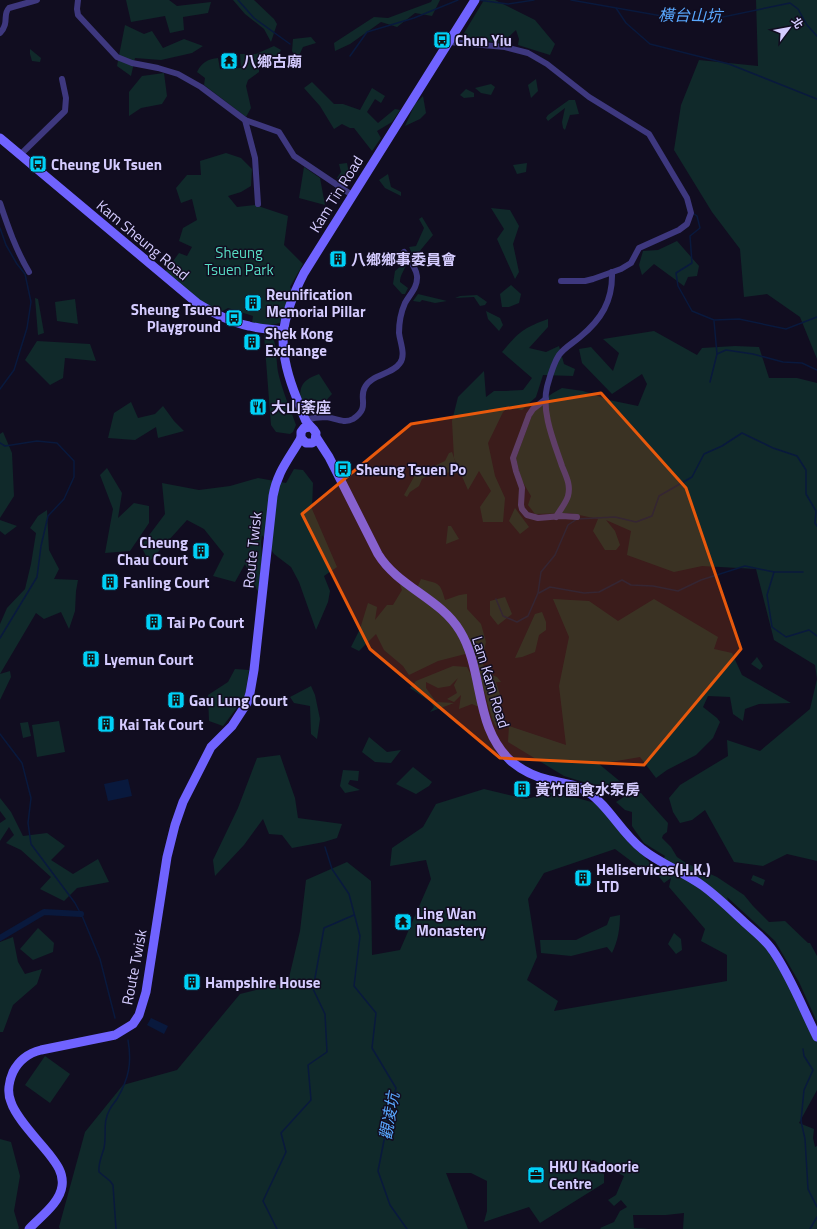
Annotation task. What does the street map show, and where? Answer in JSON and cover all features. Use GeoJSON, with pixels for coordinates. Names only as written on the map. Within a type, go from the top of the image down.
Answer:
{"type":"FeatureCollection","features":[{"type":"Feature","properties":{"kind":"main road","name":"Kam Tin Road"},"geometry":{"type":"LineString","coordinates":[[307,425],[286,372],[283,349],[283,331],[290,304],[304,273],[474,0]]}},
{"type":"Feature","properties":{"kind":"main road","name":"Kam Sheung Road"},"geometry":{"type":"LineString","coordinates":[[0,138],[197,303],[220,316],[238,323],[251,327],[283,331]]}},
{"type":"Feature","properties":{"kind":"main road"},"geometry":{"type":"LineString","coordinates":[[307,425],[315,431],[317,441],[310,443],[303,440],[301,432],[307,425]]}},
{"type":"Feature","properties":{"kind":"main road","name":"Route Twisk"},"geometry":{"type":"LineString","coordinates":[[29,1229],[58,1198],[62,1189],[62,1176],[56,1163],[20,1118],[12,1105],[9,1092],[13,1074],[21,1061],[30,1054],[41,1050],[115,1035],[133,1024],[139,1015],[146,992],[167,857],[175,825],[183,802],[211,747],[239,717],[249,698],[272,496],[279,474],[296,447],[303,440]]}},
{"type":"Feature","properties":{"kind":"main road","name":"Lam Kam Road"},"geometry":{"type":"LineString","coordinates":[[317,441],[329,457],[385,566],[442,610],[459,629],[470,654],[487,724],[494,741],[503,752],[516,765],[528,772],[547,779],[571,784],[586,790],[596,798],[628,836],[643,850],[699,884],[726,905],[772,950],[785,971],[817,1037]]}},
{"type":"Feature","properties":{"kind":"street"},"geometry":{"type":"LineString","coordinates":[[0,33],[6,24],[6,12],[9,8],[37,0]]}},
{"type":"Feature","properties":{"kind":"street"},"geometry":{"type":"LineString","coordinates":[[78,0],[78,15],[117,57],[132,63],[178,74],[201,87],[246,120],[279,132],[294,156],[352,195]]}},
{"type":"Feature","properties":{"kind":"street"},"geometry":{"type":"LineString","coordinates":[[449,42],[505,47],[528,53],[553,68],[589,97],[649,134],[687,198],[691,209],[691,217],[684,227],[642,246],[631,263],[612,272],[585,281],[561,281]]}},
{"type":"Feature","properties":{"kind":"street"},"geometry":{"type":"LineString","coordinates":[[20,155],[65,111],[66,98],[62,79]]}},
{"type":"Feature","properties":{"kind":"street"},"geometry":{"type":"LineString","coordinates":[[246,120],[255,158],[258,204]]}},
{"type":"Feature","properties":{"kind":"street"},"geometry":{"type":"LineString","coordinates":[[0,203],[19,253],[29,272]]}},
{"type":"Feature","properties":{"kind":"street"},"geometry":{"type":"LineString","coordinates":[[307,425],[324,417],[344,421],[351,420],[362,410],[364,400],[363,391],[366,385],[373,379],[389,372],[401,362],[400,325],[404,305],[417,280],[415,269],[404,252]]}},
{"type":"Feature","properties":{"kind":"street"},"geometry":{"type":"LineString","coordinates":[[556,517],[568,496],[569,486],[553,438],[545,406],[546,388],[559,356],[599,320],[611,292],[612,272]]}},
{"type":"Feature","properties":{"kind":"street"},"geometry":{"type":"LineString","coordinates":[[546,399],[532,409],[513,458],[522,488],[521,505],[527,515],[538,518],[576,517]]}},
{"type":"Feature","properties":{"kind":"highlighted area"},"geometry":{"type":"Polygon","coordinates":[[[601,393],[686,488],[741,649],[644,765],[500,758],[370,649],[302,514],[411,424],[601,393]]]}},
{"type":"Feature","properties":{"kind":"green space"},"geometry":{"type":"Polygon","coordinates":[[[126,0],[169,0],[177,6],[211,2],[208,13],[183,17],[184,30],[170,33],[165,16],[131,22],[126,0]]]}},
{"type":"Feature","properties":{"kind":"green space"},"geometry":{"type":"Polygon","coordinates":[[[233,0],[254,0],[274,19],[277,24],[271,42],[264,29],[245,14],[233,0]]]}},
{"type":"Feature","properties":{"kind":"green space"},"geometry":{"type":"Polygon","coordinates":[[[432,0],[440,0],[432,16],[415,13],[397,27],[381,22],[350,44],[335,51],[334,43],[374,17],[388,18],[431,2],[432,0]]]}},
{"type":"Feature","properties":{"kind":"green space"},"geometry":{"type":"Polygon","coordinates":[[[484,0],[495,0],[535,20],[555,44],[550,55],[518,45],[519,39],[516,30],[502,43],[461,38],[484,0]]]}},
{"type":"Feature","properties":{"kind":"green space"},"geometry":{"type":"Polygon","coordinates":[[[756,0],[817,0],[817,359],[800,317],[767,294],[744,297],[740,249],[712,212],[674,150],[681,105],[699,60],[758,66],[756,0]]]}},
{"type":"Feature","properties":{"kind":"green space"},"geometry":{"type":"Polygon","coordinates":[[[125,25],[144,34],[152,31],[163,48],[184,39],[203,46],[192,53],[161,60],[135,58],[131,76],[117,66],[125,25]]]}},
{"type":"Feature","properties":{"kind":"green space"},"geometry":{"type":"Polygon","coordinates":[[[311,37],[316,43],[303,47],[297,60],[292,51],[293,39],[311,37]]]}},
{"type":"Feature","properties":{"kind":"green space"},"geometry":{"type":"Polygon","coordinates":[[[274,46],[281,50],[271,68],[259,68],[259,72],[248,80],[246,86],[251,108],[246,117],[204,85],[205,78],[197,72],[206,62],[211,59],[218,58],[220,69],[241,68],[240,54],[256,54],[274,46]]]}},
{"type":"Feature","properties":{"kind":"green space"},"geometry":{"type":"Polygon","coordinates":[[[30,49],[41,58],[40,62],[32,61],[30,49]]]}},
{"type":"Feature","properties":{"kind":"green space"},"geometry":{"type":"Polygon","coordinates":[[[164,73],[167,96],[162,104],[141,108],[129,116],[129,92],[142,76],[164,73]]]}},
{"type":"Feature","properties":{"kind":"green space"},"geometry":{"type":"Polygon","coordinates":[[[536,79],[538,91],[531,98],[528,85],[536,79]]]}},
{"type":"Feature","properties":{"kind":"green space"},"geometry":{"type":"Polygon","coordinates":[[[312,82],[334,104],[343,104],[360,110],[372,88],[385,96],[381,103],[375,99],[367,112],[378,123],[395,109],[400,110],[392,122],[377,131],[381,138],[372,151],[354,128],[350,128],[342,124],[334,129],[320,106],[304,88],[312,82]]]}},
{"type":"Feature","properties":{"kind":"green space"},"geometry":{"type":"Polygon","coordinates":[[[491,84],[495,87],[491,95],[481,93],[475,88],[491,84]]]}},
{"type":"Feature","properties":{"kind":"green space"},"geometry":{"type":"Polygon","coordinates":[[[466,89],[474,93],[474,97],[464,98],[460,95],[466,89]]]}},
{"type":"Feature","properties":{"kind":"green space"},"geometry":{"type":"Polygon","coordinates":[[[423,96],[426,113],[420,119],[405,126],[415,104],[423,96]]]}},
{"type":"Feature","properties":{"kind":"green space"},"geometry":{"type":"Polygon","coordinates":[[[569,100],[575,100],[579,114],[570,115],[565,130],[562,122],[565,108],[548,121],[546,118],[569,100]]]}},
{"type":"Feature","properties":{"kind":"green space","name":"Sheung Tsuen Park"},"geometry":{"type":"Polygon","coordinates":[[[226,153],[241,158],[252,169],[251,186],[241,192],[228,196],[237,207],[255,205],[288,216],[284,245],[303,264],[290,287],[293,292],[280,323],[272,325],[252,323],[253,316],[228,308],[221,312],[195,298],[165,272],[179,253],[187,256],[192,247],[179,241],[183,228],[197,220],[192,199],[181,203],[176,188],[187,175],[201,175],[200,161],[226,153]]]}},
{"type":"Feature","properties":{"kind":"green space"},"geometry":{"type":"Polygon","coordinates":[[[347,163],[349,174],[342,182],[337,178],[341,172],[339,164],[347,163]]]}},
{"type":"Feature","properties":{"kind":"green space"},"geometry":{"type":"Polygon","coordinates":[[[527,163],[526,172],[517,174],[513,165],[527,163]]]}},
{"type":"Feature","properties":{"kind":"green space"},"geometry":{"type":"Polygon","coordinates":[[[304,167],[320,178],[325,205],[299,198],[304,167]]]}},
{"type":"Feature","properties":{"kind":"green space"},"geometry":{"type":"Polygon","coordinates":[[[388,174],[391,187],[401,192],[401,196],[385,188],[379,180],[388,174]]]}},
{"type":"Feature","properties":{"kind":"green space"},"geometry":{"type":"Polygon","coordinates":[[[491,208],[510,210],[519,226],[513,244],[519,272],[515,279],[497,239],[504,229],[491,208]]]}},
{"type":"Feature","properties":{"kind":"green space"},"geometry":{"type":"Polygon","coordinates":[[[422,217],[433,235],[414,258],[409,247],[416,246],[424,228],[419,219],[422,217]]]}},
{"type":"Feature","properties":{"kind":"green space"},"geometry":{"type":"Polygon","coordinates":[[[677,241],[699,266],[697,276],[688,277],[684,286],[654,264],[642,275],[639,265],[643,251],[658,250],[677,241]]]}},
{"type":"Feature","properties":{"kind":"green space"},"geometry":{"type":"Polygon","coordinates":[[[401,259],[406,265],[400,280],[400,282],[408,288],[405,294],[402,294],[393,284],[395,271],[401,266],[401,259]]]}},
{"type":"Feature","properties":{"kind":"green space"},"geometry":{"type":"Polygon","coordinates":[[[511,285],[521,294],[519,303],[509,307],[502,307],[500,294],[511,285]]]}},
{"type":"Feature","properties":{"kind":"green space"},"geometry":{"type":"Polygon","coordinates":[[[418,294],[447,301],[435,303],[422,300],[420,302],[413,301],[418,294]]]}},
{"type":"Feature","properties":{"kind":"green space"},"geometry":{"type":"Polygon","coordinates":[[[477,295],[487,302],[485,305],[480,306],[474,297],[455,298],[460,296],[477,295]]]}},
{"type":"Feature","properties":{"kind":"green space"},"geometry":{"type":"Polygon","coordinates":[[[35,298],[38,299],[44,333],[38,335],[35,298]]]}},
{"type":"Feature","properties":{"kind":"green space"},"geometry":{"type":"Polygon","coordinates":[[[75,299],[78,324],[57,321],[55,302],[75,299]]]}},
{"type":"Feature","properties":{"kind":"green space"},"geometry":{"type":"Polygon","coordinates":[[[486,311],[500,318],[503,325],[499,331],[488,319],[486,311]]]}},
{"type":"Feature","properties":{"kind":"green space"},"geometry":{"type":"Polygon","coordinates":[[[548,319],[548,327],[529,348],[546,352],[559,346],[564,364],[575,369],[573,376],[543,375],[536,397],[522,410],[509,407],[503,412],[488,443],[495,476],[505,498],[503,522],[483,522],[480,507],[491,491],[479,471],[468,490],[454,458],[452,421],[458,397],[484,371],[486,397],[494,391],[523,390],[532,378],[502,352],[522,331],[548,319]]]}},
{"type":"Feature","properties":{"kind":"green space"},"geometry":{"type":"Polygon","coordinates":[[[654,331],[697,355],[702,348],[735,346],[759,347],[769,378],[797,378],[817,383],[817,679],[815,665],[774,640],[756,569],[702,566],[674,572],[627,555],[631,531],[606,520],[615,531],[620,545],[616,550],[605,550],[593,531],[598,519],[570,513],[535,514],[528,505],[531,496],[521,479],[516,458],[536,405],[562,388],[583,391],[609,400],[638,406],[647,384],[642,374],[612,394],[582,363],[579,349],[591,347],[613,371],[619,353],[603,339],[654,331]]]}},
{"type":"Feature","properties":{"kind":"green space"},"geometry":{"type":"Polygon","coordinates":[[[264,335],[273,338],[276,350],[277,368],[296,425],[293,432],[290,434],[276,432],[271,425],[264,335]]]}},
{"type":"Feature","properties":{"kind":"green space"},"geometry":{"type":"Polygon","coordinates":[[[37,341],[90,344],[96,361],[65,358],[63,378],[50,385],[25,360],[37,341]]]}},
{"type":"Feature","properties":{"kind":"green space"},"geometry":{"type":"Polygon","coordinates":[[[319,374],[332,394],[320,407],[315,410],[301,400],[300,395],[302,386],[306,380],[319,374]]]}},
{"type":"Feature","properties":{"kind":"green space"},"geometry":{"type":"Polygon","coordinates":[[[131,402],[138,418],[155,414],[163,406],[174,421],[184,431],[158,438],[156,427],[135,440],[108,438],[114,413],[131,402]]]}},
{"type":"Feature","properties":{"kind":"green space"},"geometry":{"type":"Polygon","coordinates":[[[3,432],[12,453],[14,496],[0,518],[0,434],[3,432]]]}},
{"type":"Feature","properties":{"kind":"green space"},"geometry":{"type":"Polygon","coordinates":[[[452,452],[458,470],[456,474],[450,472],[442,474],[436,471],[422,479],[419,486],[410,492],[407,497],[404,495],[415,475],[445,461],[449,453],[452,452]]]}},
{"type":"Feature","properties":{"kind":"green space"},"geometry":{"type":"Polygon","coordinates":[[[107,468],[122,493],[118,518],[134,503],[149,506],[149,523],[130,551],[105,553],[113,509],[100,475],[107,468]]]}},
{"type":"Feature","properties":{"kind":"green space"},"geometry":{"type":"Polygon","coordinates":[[[294,469],[303,470],[313,483],[312,509],[337,567],[324,576],[330,591],[328,602],[316,630],[299,582],[291,567],[274,554],[262,535],[262,558],[258,592],[245,564],[235,582],[213,576],[224,554],[204,529],[187,520],[149,562],[141,546],[165,514],[162,483],[199,490],[230,486],[258,478],[286,483],[294,469]]]}},
{"type":"Feature","properties":{"kind":"green space"},"geometry":{"type":"Polygon","coordinates":[[[515,508],[529,527],[520,534],[509,521],[515,508]]]}},
{"type":"Feature","properties":{"kind":"green space"},"geometry":{"type":"Polygon","coordinates":[[[47,510],[49,550],[59,569],[54,579],[78,580],[75,611],[69,629],[61,612],[44,619],[36,613],[0,674],[0,624],[7,608],[25,589],[36,533],[30,528],[38,516],[47,510]]]}},
{"type":"Feature","properties":{"kind":"green space"},"geometry":{"type":"Polygon","coordinates":[[[0,520],[17,526],[5,535],[0,531],[0,520]]]}},
{"type":"Feature","properties":{"kind":"green space"},"geometry":{"type":"Polygon","coordinates":[[[448,526],[451,526],[459,539],[446,544],[448,526]]]}},
{"type":"Feature","properties":{"kind":"green space"},"geometry":{"type":"Polygon","coordinates":[[[421,579],[438,584],[442,589],[445,600],[467,594],[467,609],[481,624],[486,642],[482,659],[485,672],[497,677],[501,682],[496,682],[500,695],[502,717],[496,727],[491,716],[473,652],[438,661],[409,675],[403,666],[384,650],[376,634],[359,651],[351,647],[360,629],[368,603],[377,607],[375,620],[387,605],[393,605],[402,590],[399,582],[410,589],[418,586],[421,579]]]}},
{"type":"Feature","properties":{"kind":"green space"},"geometry":{"type":"Polygon","coordinates":[[[505,597],[512,614],[498,625],[490,615],[490,601],[505,597]]]}},
{"type":"Feature","properties":{"kind":"green space"},"geometry":{"type":"Polygon","coordinates":[[[553,599],[589,601],[618,621],[654,599],[718,637],[714,649],[732,653],[742,675],[791,703],[759,704],[745,709],[743,721],[733,714],[730,697],[708,696],[703,707],[720,722],[713,738],[696,755],[667,770],[656,778],[640,757],[599,764],[622,783],[603,788],[564,776],[508,742],[509,726],[566,745],[559,686],[569,637],[553,599]]]}},
{"type":"Feature","properties":{"kind":"green space"},"geometry":{"type":"Polygon","coordinates":[[[542,612],[546,622],[546,630],[539,635],[535,652],[515,658],[535,614],[542,612]]]}},
{"type":"Feature","properties":{"kind":"green space"},"geometry":{"type":"Polygon","coordinates":[[[757,657],[763,666],[760,670],[751,664],[757,657]]]}},
{"type":"Feature","properties":{"kind":"green space"},"geometry":{"type":"Polygon","coordinates":[[[453,666],[467,667],[472,677],[479,707],[472,704],[459,709],[461,695],[454,702],[447,699],[457,693],[454,685],[458,678],[450,686],[438,688],[426,682],[426,688],[436,702],[454,703],[430,712],[434,707],[431,702],[410,688],[416,681],[453,666]]]}},
{"type":"Feature","properties":{"kind":"green space"},"geometry":{"type":"Polygon","coordinates":[[[235,669],[249,670],[245,697],[223,726],[209,721],[208,695],[228,682],[235,669]]]}},
{"type":"Feature","properties":{"kind":"green space"},"geometry":{"type":"Polygon","coordinates":[[[10,671],[11,677],[0,700],[0,674],[10,671]]]}},
{"type":"Feature","properties":{"kind":"green space"},"geometry":{"type":"Polygon","coordinates":[[[817,679],[817,861],[787,854],[763,866],[734,862],[705,810],[692,820],[680,823],[673,812],[669,798],[680,785],[728,756],[727,740],[760,751],[810,709],[817,679]]]}},
{"type":"Feature","properties":{"kind":"green space"},"geometry":{"type":"Polygon","coordinates":[[[311,686],[315,695],[320,719],[317,739],[311,734],[310,706],[294,703],[290,697],[311,686]]]}},
{"type":"Feature","properties":{"kind":"green space"},"geometry":{"type":"Polygon","coordinates":[[[59,721],[65,752],[37,757],[32,725],[59,721]]]}},
{"type":"Feature","properties":{"kind":"green space"},"geometry":{"type":"Polygon","coordinates":[[[28,722],[31,736],[23,738],[20,723],[28,722]]]}},
{"type":"Feature","properties":{"kind":"green space"},"geometry":{"type":"Polygon","coordinates":[[[369,737],[387,752],[401,750],[391,763],[375,762],[362,752],[369,737]]]}},
{"type":"Feature","properties":{"kind":"green space"},"geometry":{"type":"Polygon","coordinates":[[[280,755],[295,798],[298,818],[342,824],[337,838],[292,848],[282,835],[269,834],[263,819],[244,845],[215,876],[213,860],[238,808],[257,758],[280,755]]]}},
{"type":"Feature","properties":{"kind":"green space"},"geometry":{"type":"Polygon","coordinates":[[[413,767],[432,782],[429,786],[416,794],[396,784],[413,767]]]}},
{"type":"Feature","properties":{"kind":"green space"},"geometry":{"type":"Polygon","coordinates":[[[343,770],[359,771],[358,781],[350,780],[348,784],[360,790],[345,793],[340,786],[343,770]]]}},
{"type":"Feature","properties":{"kind":"green space"},"geometry":{"type":"Polygon","coordinates":[[[484,789],[526,799],[555,792],[599,804],[650,863],[651,876],[615,849],[544,873],[528,899],[537,957],[527,980],[558,1001],[554,1011],[727,981],[727,955],[701,941],[705,929],[669,887],[671,878],[664,883],[656,873],[665,856],[644,843],[632,826],[632,812],[625,810],[616,802],[627,795],[641,793],[668,823],[667,832],[662,838],[671,847],[677,857],[686,863],[717,877],[744,895],[769,922],[785,921],[808,943],[810,943],[817,956],[817,1022],[799,982],[775,941],[727,897],[730,906],[776,957],[808,1019],[817,1042],[817,1090],[799,1123],[814,1129],[813,1138],[815,1147],[817,1146],[817,1229],[683,1229],[684,1213],[666,1215],[633,1215],[634,1228],[649,1229],[601,1229],[600,1228],[614,1222],[620,1211],[627,1207],[621,1200],[614,1206],[608,1200],[616,1195],[624,1176],[593,1160],[588,1163],[604,1174],[604,1183],[540,1223],[529,1207],[484,1222],[487,1211],[487,1181],[471,1173],[446,1173],[468,1229],[60,1229],[59,1227],[85,1132],[123,1085],[177,1070],[240,994],[288,982],[300,931],[306,880],[347,862],[371,881],[372,955],[400,950],[431,879],[426,860],[390,866],[392,848],[423,827],[436,804],[484,789]]]}},
{"type":"Feature","properties":{"kind":"green space"},"geometry":{"type":"Polygon","coordinates":[[[0,798],[11,812],[23,836],[47,833],[65,846],[51,860],[73,874],[98,859],[109,882],[77,888],[64,901],[40,889],[51,877],[21,850],[6,843],[14,835],[9,827],[0,841],[0,823],[6,819],[0,811],[0,798]]]}},
{"type":"Feature","properties":{"kind":"green space"},"geometry":{"type":"Polygon","coordinates":[[[753,875],[765,880],[763,886],[751,880],[753,875]]]}},
{"type":"Feature","properties":{"kind":"green space"},"geometry":{"type":"Polygon","coordinates":[[[620,915],[620,925],[616,944],[612,953],[607,947],[571,956],[541,953],[540,940],[576,940],[607,925],[610,917],[620,915]]]}},
{"type":"Feature","properties":{"kind":"green space"},"geometry":{"type":"Polygon","coordinates":[[[38,928],[54,943],[53,952],[33,960],[20,949],[38,928]]]}},
{"type":"Feature","properties":{"kind":"green space"},"geometry":{"type":"Polygon","coordinates":[[[674,933],[681,939],[682,950],[676,954],[668,944],[674,933]]]}},
{"type":"Feature","properties":{"kind":"green space"},"geometry":{"type":"Polygon","coordinates":[[[13,937],[18,962],[25,974],[42,969],[37,984],[13,1005],[3,1032],[0,1032],[0,942],[13,937]]]}},
{"type":"Feature","properties":{"kind":"green space"},"geometry":{"type":"Polygon","coordinates":[[[45,1056],[70,1074],[50,1103],[25,1085],[45,1056]]]}},
{"type":"Feature","properties":{"kind":"green space"},"geometry":{"type":"Polygon","coordinates":[[[0,1139],[11,1142],[20,1176],[14,1211],[18,1229],[0,1229],[0,1139]]]}},
{"type":"Feature","properties":{"kind":"water"},"geometry":{"type":"Polygon","coordinates":[[[128,779],[132,796],[108,801],[104,784],[128,779]]]}},
{"type":"Feature","properties":{"kind":"water"},"geometry":{"type":"Polygon","coordinates":[[[151,1018],[168,1026],[164,1034],[147,1025],[151,1018]]]}},
{"type":"Feature","properties":{"kind":"waterway"},"geometry":{"type":"LineString","coordinates":[[238,0],[254,18],[290,44]]}},
{"type":"Feature","properties":{"kind":"waterway","name":"橫台山坑"},"geometry":{"type":"LineString","coordinates":[[350,56],[367,32],[414,18],[458,0]]}},
{"type":"Feature","properties":{"kind":"waterway","name":"橫台山坑"},"geometry":{"type":"LineString","coordinates":[[478,0],[508,4],[534,0]]}},
{"type":"Feature","properties":{"kind":"waterway","name":"橫台山坑"},"geometry":{"type":"LineString","coordinates":[[571,0],[662,16],[694,13],[718,18],[790,3],[798,9],[807,25],[817,36]]}},
{"type":"Feature","properties":{"kind":"waterway"},"geometry":{"type":"LineString","coordinates":[[616,8],[626,23],[650,44],[729,64],[817,99]]}},
{"type":"Feature","properties":{"kind":"waterway"},"geometry":{"type":"LineString","coordinates":[[694,214],[697,216],[700,228],[690,236],[692,263],[676,273],[678,286],[692,311],[714,320],[739,319],[786,329],[817,317]]}},
{"type":"Feature","properties":{"kind":"waterway"},"geometry":{"type":"LineString","coordinates":[[0,228],[6,245],[17,264],[25,274],[31,302],[27,328],[14,370],[0,389]]}},
{"type":"Feature","properties":{"kind":"waterway"},"geometry":{"type":"LineString","coordinates":[[710,382],[717,354],[714,321]]}},
{"type":"Feature","properties":{"kind":"waterway"},"geometry":{"type":"LineString","coordinates":[[717,354],[726,350],[753,354],[783,362],[802,363],[817,370]]}},
{"type":"Feature","properties":{"kind":"waterway"},"geometry":{"type":"LineString","coordinates":[[496,599],[503,616],[517,622],[528,616],[538,593],[541,572],[555,555],[568,525],[577,519],[615,517],[636,522],[652,516],[659,496],[692,477],[704,454],[722,446],[742,433],[773,448],[797,456],[806,470],[806,494],[816,511],[815,523],[817,526]]}},
{"type":"Feature","properties":{"kind":"waterway"},"geometry":{"type":"LineString","coordinates":[[0,443],[5,446],[37,441],[57,443],[74,461],[74,477],[64,499],[48,516],[41,546],[37,577],[0,638]]}},
{"type":"Feature","properties":{"kind":"waterway"},"geometry":{"type":"LineString","coordinates":[[539,593],[550,587],[584,593],[599,592],[622,580],[631,585],[653,586],[678,591],[701,580],[745,566],[774,572],[803,572]]}},
{"type":"Feature","properties":{"kind":"waterway"},"geometry":{"type":"LineString","coordinates":[[774,572],[767,595],[772,627],[786,637],[809,630],[817,636]]}},
{"type":"Feature","properties":{"kind":"waterway"},"geometry":{"type":"LineString","coordinates":[[0,734],[22,763],[31,798],[28,823],[31,844],[75,903],[83,918],[100,959],[115,1018]]}},
{"type":"Feature","properties":{"kind":"waterway","name":"觀凌坑"},"geometry":{"type":"LineString","coordinates":[[325,847],[332,869],[349,894],[360,936],[354,986],[376,1013],[372,1048],[396,1088],[378,1171],[390,1205],[407,1229]]}},
{"type":"Feature","properties":{"kind":"waterway"},"geometry":{"type":"LineString","coordinates":[[0,938],[44,912],[81,914]]}},
{"type":"Feature","properties":{"kind":"waterway"},"geometry":{"type":"LineString","coordinates":[[277,1229],[263,1201],[286,1152],[281,1133],[311,1100],[308,1065],[327,1052],[325,1014],[313,989],[324,928],[354,915]]}},
{"type":"Feature","properties":{"kind":"waterway"},"geometry":{"type":"LineString","coordinates":[[116,1229],[113,1185],[99,1172],[99,1169],[105,1143],[106,1119],[127,1077],[130,1056],[128,1040]]}},
{"type":"Feature","properties":{"kind":"waterway"},"geometry":{"type":"LineString","coordinates":[[803,1049],[804,1056],[813,1070],[804,1090],[801,1121],[805,1139],[808,1189],[817,1207]]}},
{"type":"Feature","properties":{"kind":"waterway"},"geometry":{"type":"LineString","coordinates":[[810,1229],[817,1217]]}},
{"type":"Feature","properties":{"kind":"place","name":"Chun Yiu"},"geometry":{"type":"Point","coordinates":[442,40]}},
{"type":"Feature","properties":{"kind":"place","name":"八鄉古廟"},"geometry":{"type":"Point","coordinates":[229,61]}},
{"type":"Feature","properties":{"kind":"place","name":"Cheung Uk Tsuen"},"geometry":{"type":"Point","coordinates":[38,164]}},
{"type":"Feature","properties":{"kind":"place","name":"八鄉鄉事委員會"},"geometry":{"type":"Point","coordinates":[338,259]}},
{"type":"Feature","properties":{"kind":"place","name":"Reunification Memorial Pillar"},"geometry":{"type":"Point","coordinates":[253,303]}},
{"type":"Feature","properties":{"kind":"place","name":"Sheung Tsuen Playground"},"geometry":{"type":"Point","coordinates":[234,318]}},
{"type":"Feature","properties":{"kind":"place","name":"Shek Kong Exchange"},"geometry":{"type":"Point","coordinates":[252,342]}},
{"type":"Feature","properties":{"kind":"place","name":"大山荼座"},"geometry":{"type":"Point","coordinates":[258,407]}},
{"type":"Feature","properties":{"kind":"place","name":"Sheung Tsuen Po"},"geometry":{"type":"Point","coordinates":[343,469]}},
{"type":"Feature","properties":{"kind":"place","name":"Cheung Chau Court"},"geometry":{"type":"Point","coordinates":[201,551]}},
{"type":"Feature","properties":{"kind":"place","name":"Fanling Court"},"geometry":{"type":"Point","coordinates":[110,582]}},
{"type":"Feature","properties":{"kind":"place","name":"Tai Po Court"},"geometry":{"type":"Point","coordinates":[154,622]}},
{"type":"Feature","properties":{"kind":"place","name":"Lyemun Court"},"geometry":{"type":"Point","coordinates":[91,659]}},
{"type":"Feature","properties":{"kind":"place","name":"Gau Lung Court"},"geometry":{"type":"Point","coordinates":[176,700]}},
{"type":"Feature","properties":{"kind":"place","name":"Kai Tak Court"},"geometry":{"type":"Point","coordinates":[106,724]}},
{"type":"Feature","properties":{"kind":"place","name":"黃竹園食水泵房"},"geometry":{"type":"Point","coordinates":[522,789]}},
{"type":"Feature","properties":{"kind":"place","name":"Heliservices(H.K.) LTD"},"geometry":{"type":"Point","coordinates":[583,878]}},
{"type":"Feature","properties":{"kind":"place","name":"Ling Wan Monastery"},"geometry":{"type":"Point","coordinates":[403,922]}},
{"type":"Feature","properties":{"kind":"place","name":"Hampshire House"},"geometry":{"type":"Point","coordinates":[192,982]}},
{"type":"Feature","properties":{"kind":"place","name":"HKU Kadoorie Centre"},"geometry":{"type":"Point","coordinates":[536,1175]}}]}
